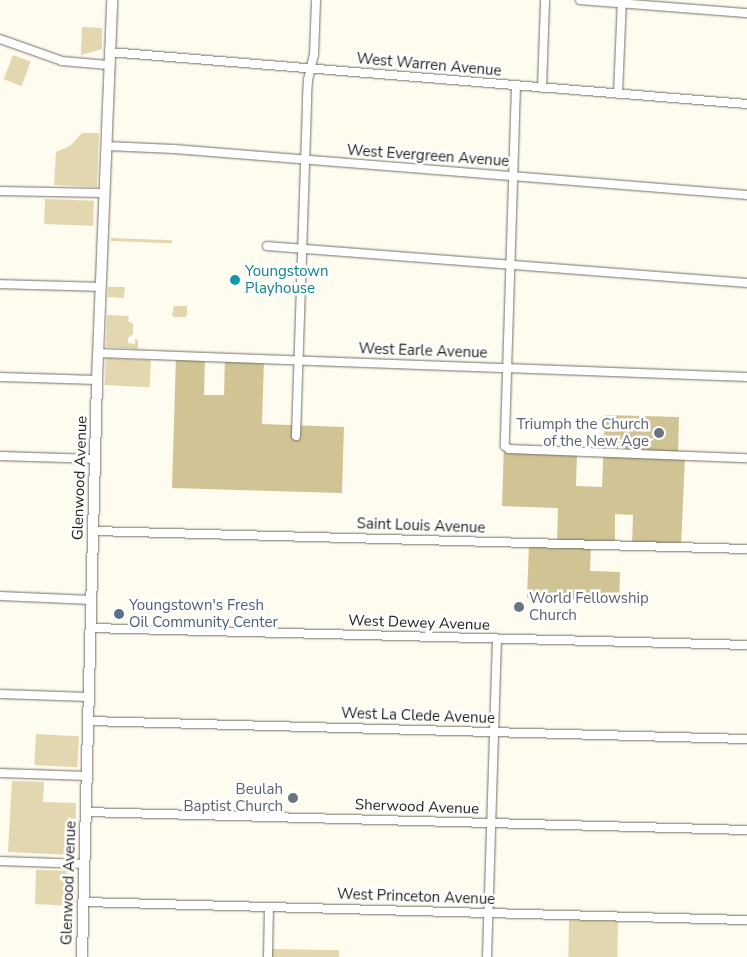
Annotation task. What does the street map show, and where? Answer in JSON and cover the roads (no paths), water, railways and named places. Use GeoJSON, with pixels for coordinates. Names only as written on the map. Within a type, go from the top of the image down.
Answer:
{"type":"FeatureCollection","features":[{"type":"Feature","properties":{"kind":"main road","name":"Glenwood Avenue"},"geometry":{"type":"LineString","coordinates":[[82,957],[97,380],[112,0]]}},
{"type":"Feature","properties":{"kind":"street"},"geometry":{"type":"LineString","coordinates":[[296,436],[308,80],[314,55],[316,0]]}},
{"type":"Feature","properties":{"kind":"street"},"geometry":{"type":"LineString","coordinates":[[542,88],[545,0]]}},
{"type":"Feature","properties":{"kind":"street"},"geometry":{"type":"LineString","coordinates":[[580,0],[747,13]]}},
{"type":"Feature","properties":{"kind":"street"},"geometry":{"type":"LineString","coordinates":[[618,94],[621,2]]}},
{"type":"Feature","properties":{"kind":"street"},"geometry":{"type":"LineString","coordinates":[[0,39],[62,62],[108,65]]}},
{"type":"Feature","properties":{"kind":"street","name":"West Warren Avenue"},"geometry":{"type":"LineString","coordinates":[[109,52],[747,104]]}},
{"type":"Feature","properties":{"kind":"street"},"geometry":{"type":"LineString","coordinates":[[516,86],[505,446],[509,449],[747,458]]}},
{"type":"Feature","properties":{"kind":"street","name":"West Evergreen Avenue"},"geometry":{"type":"LineString","coordinates":[[106,146],[747,194]]}},
{"type":"Feature","properties":{"kind":"street"},"geometry":{"type":"LineString","coordinates":[[0,191],[103,194]]}},
{"type":"Feature","properties":{"kind":"street"},"geometry":{"type":"LineString","coordinates":[[267,246],[747,284]]}},
{"type":"Feature","properties":{"kind":"street"},"geometry":{"type":"LineString","coordinates":[[0,284],[100,287]]}},
{"type":"Feature","properties":{"kind":"street","name":"West Earle Avenue"},"geometry":{"type":"LineString","coordinates":[[98,353],[747,377]]}},
{"type":"Feature","properties":{"kind":"street"},"geometry":{"type":"LineString","coordinates":[[0,377],[97,380]]}},
{"type":"Feature","properties":{"kind":"street"},"geometry":{"type":"LineString","coordinates":[[0,456],[96,459]]}},
{"type":"Feature","properties":{"kind":"street","name":"Saint Louis Avenue"},"geometry":{"type":"LineString","coordinates":[[94,531],[747,549]]}},
{"type":"Feature","properties":{"kind":"street"},"geometry":{"type":"LineString","coordinates":[[0,596],[91,600]]}},
{"type":"Feature","properties":{"kind":"street","name":"West Dewey Avenue"},"geometry":{"type":"LineString","coordinates":[[91,628],[747,645]]}},
{"type":"Feature","properties":{"kind":"street"},"geometry":{"type":"LineString","coordinates":[[487,957],[497,638]]}},
{"type":"Feature","properties":{"kind":"street"},"geometry":{"type":"LineString","coordinates":[[0,694],[89,697]]}},
{"type":"Feature","properties":{"kind":"street","name":"West La Clede Avenue"},"geometry":{"type":"LineString","coordinates":[[89,720],[747,739]]}},
{"type":"Feature","properties":{"kind":"street"},"geometry":{"type":"LineString","coordinates":[[0,773],[87,776]]}},
{"type":"Feature","properties":{"kind":"street","name":"Sherwood Avenue"},"geometry":{"type":"LineString","coordinates":[[86,812],[747,830]]}},
{"type":"Feature","properties":{"kind":"street"},"geometry":{"type":"LineString","coordinates":[[0,861],[85,864]]}},
{"type":"Feature","properties":{"kind":"street","name":"West Princeton Avenue"},"geometry":{"type":"LineString","coordinates":[[84,902],[747,920]]}},
{"type":"Feature","properties":{"kind":"street"},"geometry":{"type":"LineString","coordinates":[[268,957],[270,907]]}},
{"type":"Feature","properties":{"kind":"place","name":"Youngstown Playhouse"},"geometry":{"type":"Point","coordinates":[235,280]}},
{"type":"Feature","properties":{"kind":"place","name":"Triumph the Church of the New Age"},"geometry":{"type":"Point","coordinates":[659,433]}},
{"type":"Feature","properties":{"kind":"place","name":"World Fellowship Church"},"geometry":{"type":"Point","coordinates":[519,607]}},
{"type":"Feature","properties":{"kind":"place","name":"Youngstown's Fresh Oil Community Center"},"geometry":{"type":"Point","coordinates":[119,614]}},
{"type":"Feature","properties":{"kind":"place","name":"Beulah Baptist Church"},"geometry":{"type":"Point","coordinates":[293,798]}}]}
